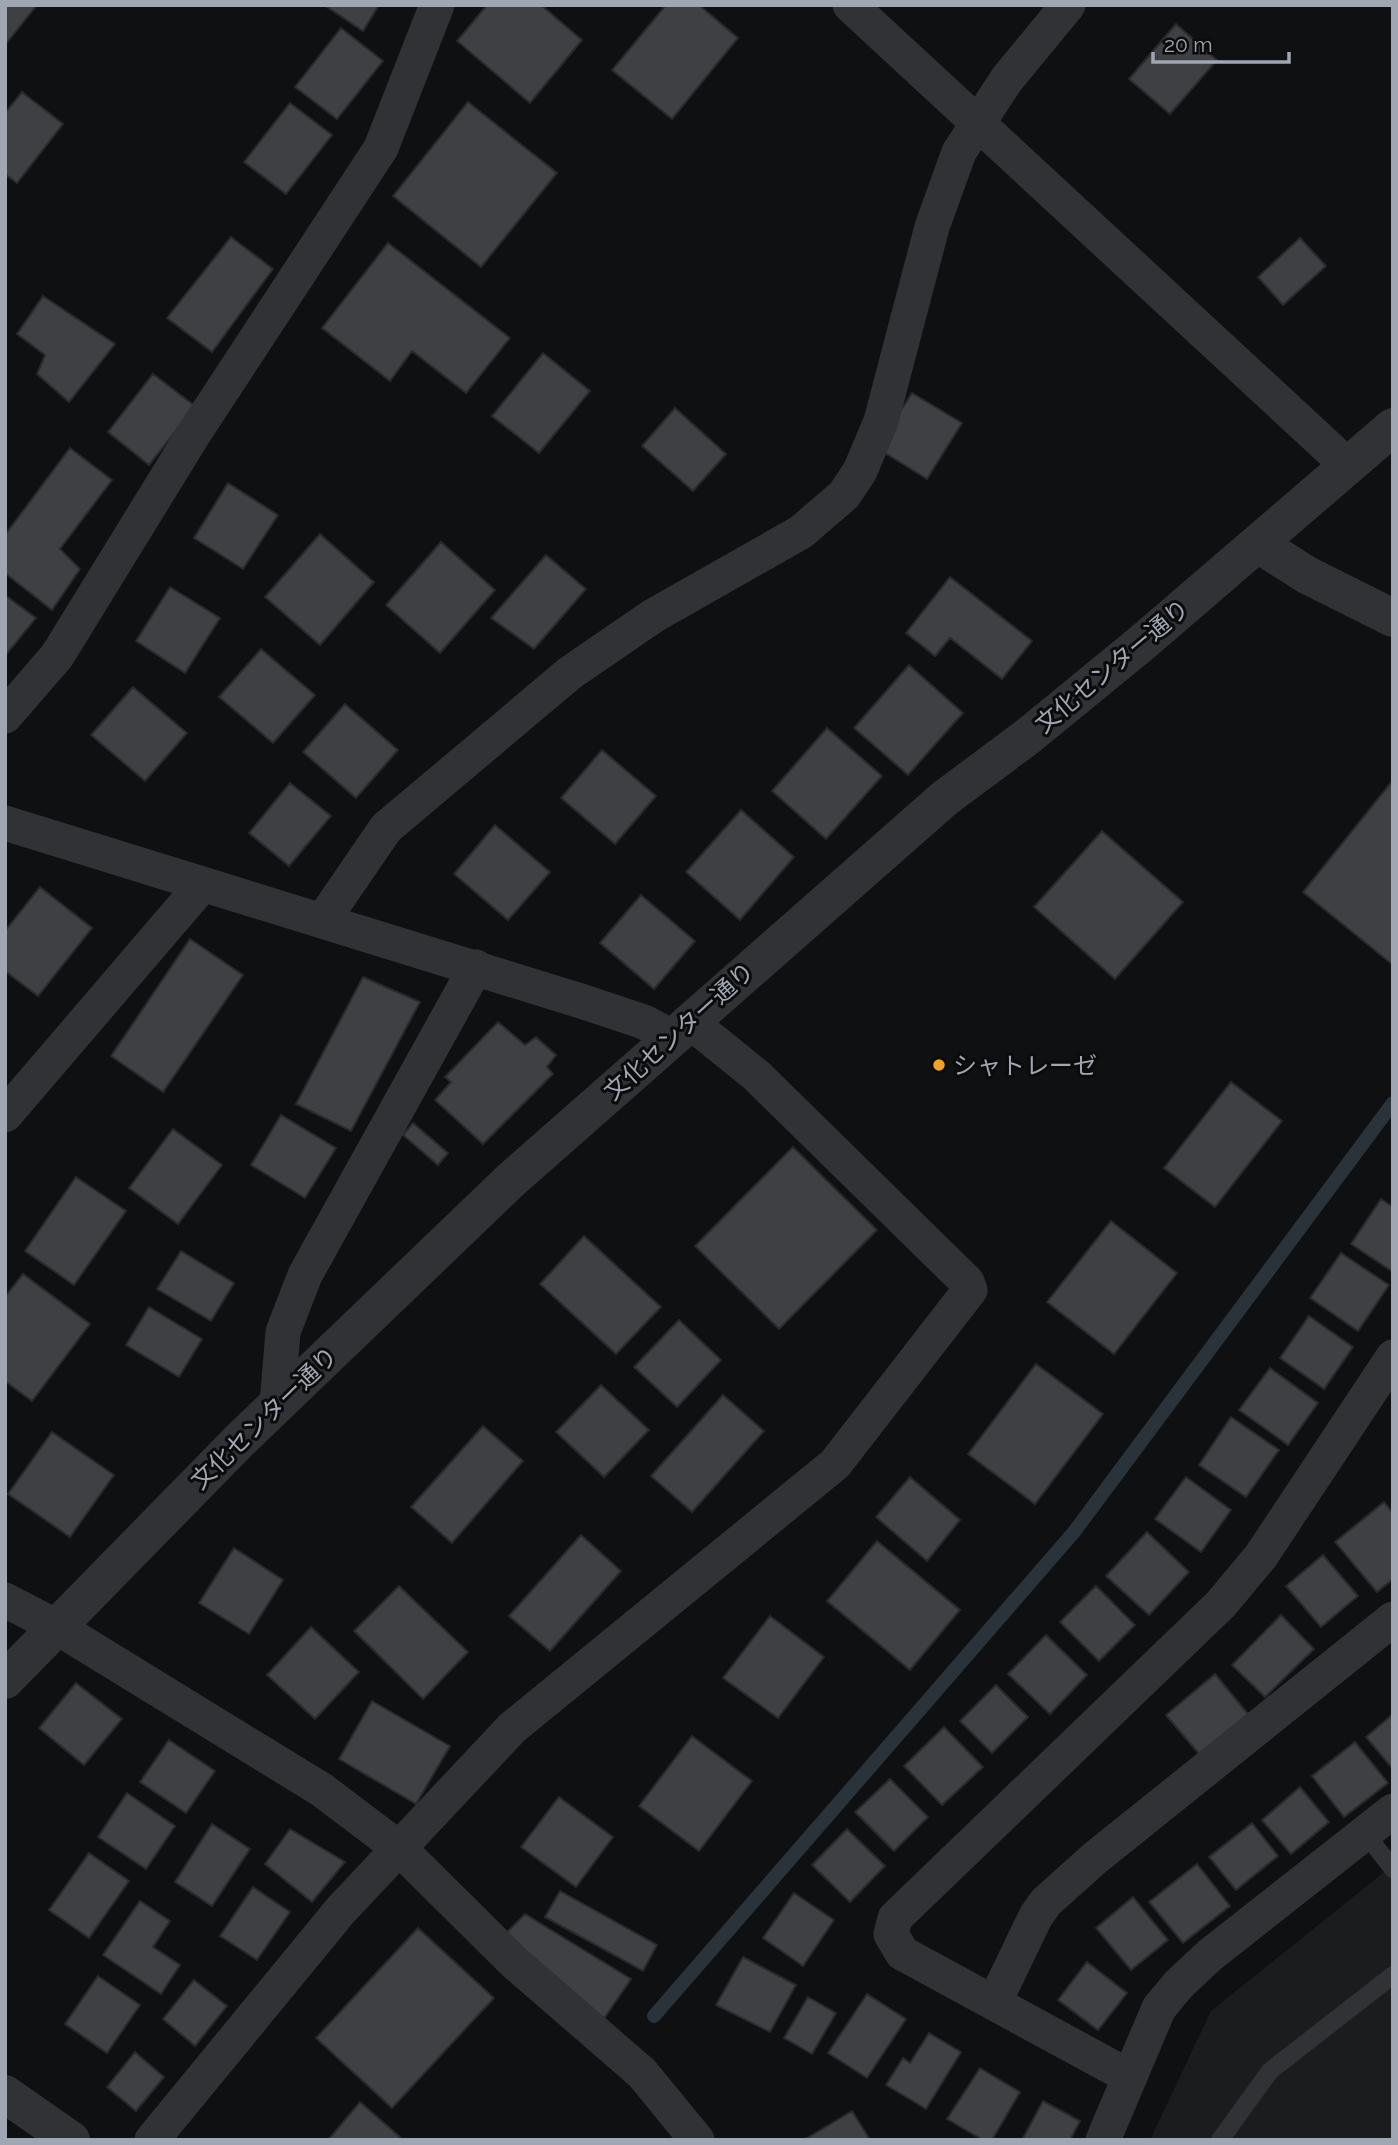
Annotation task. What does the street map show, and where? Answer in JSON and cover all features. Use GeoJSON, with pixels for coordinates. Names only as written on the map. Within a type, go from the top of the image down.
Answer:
{"type":"FeatureCollection","features":[{"type":"Feature","properties":{"kind":"street"},"geometry":{"type":"LineString","coordinates":[[7,712],[57,656],[193,435],[381,148],[436,5]]}},
{"type":"Feature","properties":{"kind":"street"},"geometry":{"type":"LineString","coordinates":[[850,5],[1346,464]]}},
{"type":"Feature","properties":{"kind":"street"},"geometry":{"type":"LineString","coordinates":[[323,920],[386,828],[570,673],[653,616],[801,532],[844,495],[860,471],[881,421],[932,226],[959,152],[979,127],[1007,79],[1068,5]]}},
{"type":"Feature","properties":{"kind":"street","name":"文化センター通り"},"geometry":{"type":"LineString","coordinates":[[5,1680],[55,1626],[277,1404],[511,1180],[945,798],[1027,737],[1258,544],[1346,464],[1393,427]]}},
{"type":"Feature","properties":{"kind":"street"},"geometry":{"type":"LineString","coordinates":[[1258,544],[1307,575],[1393,618]]}},
{"type":"Feature","properties":{"kind":"street"},"geometry":{"type":"LineString","coordinates":[[5,823],[476,967],[623,1015],[680,1029],[757,1076],[967,1282],[970,1290],[835,1464],[512,1728],[340,1911],[152,2140]]}},
{"type":"Feature","properties":{"kind":"street"},"geometry":{"type":"LineString","coordinates":[[5,1115],[202,885]]}},
{"type":"Feature","properties":{"kind":"street"},"geometry":{"type":"LineString","coordinates":[[277,1404],[283,1332],[306,1276],[476,967]]}},
{"type":"Feature","properties":{"kind":"street"},"geometry":{"type":"LineString","coordinates":[[1130,2077],[902,1953],[891,1934],[895,1918],[1221,1604],[1261,1556],[1393,1357]]}},
{"type":"Feature","properties":{"kind":"street"},"geometry":{"type":"LineString","coordinates":[[5,1600],[55,1626],[322,1790],[400,1849],[514,1962],[642,2073],[697,2140]]}},
{"type":"Feature","properties":{"kind":"street"},"geometry":{"type":"LineString","coordinates":[[993,2003],[1046,1902],[1095,1858],[1393,1619]]}},
{"type":"Feature","properties":{"kind":"street"},"geometry":{"type":"LineString","coordinates":[[1103,2140],[1159,2008],[1179,1984],[1210,1955],[1393,1811]]}},
{"type":"Feature","properties":{"kind":"street"},"geometry":{"type":"LineString","coordinates":[[5,2094],[71,2140]]}},
{"type":"Feature","properties":{"kind":"lane"},"geometry":{"type":"LineString","coordinates":[[1365,1833],[1393,1868]]}},
{"type":"Feature","properties":{"kind":"lane"},"geometry":{"type":"LineString","coordinates":[[1220,2140],[1270,2071],[1393,1975]]}},
{"type":"Feature","properties":{"kind":"shaded area"},"geometry":{"type":"Polygon","coordinates":[[[1393,1865],[1393,2140],[1150,2140],[1211,2011],[1393,1865]]]}},
{"type":"Feature","properties":{"kind":"building"},"geometry":{"type":"Polygon","coordinates":[[[5,5],[37,5],[5,45],[5,5]]]}},
{"type":"Feature","properties":{"kind":"building"},"geometry":{"type":"Polygon","coordinates":[[[324,5],[379,5],[363,31],[324,5]]]}},
{"type":"Feature","properties":{"kind":"building"},"geometry":{"type":"Polygon","coordinates":[[[487,5],[541,5],[582,40],[530,103],[457,41],[487,5]]]}},
{"type":"Feature","properties":{"kind":"building"},"geometry":{"type":"Polygon","coordinates":[[[666,5],[699,5],[738,38],[672,119],[612,70],[666,5]]]}},
{"type":"Feature","properties":{"kind":"building"},"geometry":{"type":"Polygon","coordinates":[[[1176,24],[1217,60],[1170,114],[1129,79],[1176,24]]]}},
{"type":"Feature","properties":{"kind":"building"},"geometry":{"type":"Polygon","coordinates":[[[341,28],[383,61],[337,119],[295,87],[341,28]]]}},
{"type":"Feature","properties":{"kind":"building"},"geometry":{"type":"Polygon","coordinates":[[[22,92],[63,124],[17,183],[5,174],[5,113],[22,92]]]}},
{"type":"Feature","properties":{"kind":"building"},"geometry":{"type":"Polygon","coordinates":[[[468,102],[557,173],[481,267],[393,196],[468,102]]]}},
{"type":"Feature","properties":{"kind":"building"},"geometry":{"type":"Polygon","coordinates":[[[290,103],[332,135],[286,194],[244,162],[290,103]]]}},
{"type":"Feature","properties":{"kind":"building"},"geometry":{"type":"Polygon","coordinates":[[[231,237],[273,269],[212,352],[167,318],[231,237]]]}},
{"type":"Feature","properties":{"kind":"building"},"geometry":{"type":"Polygon","coordinates":[[[1300,238],[1326,266],[1283,305],[1258,277],[1300,238]]]}},
{"type":"Feature","properties":{"kind":"building"},"geometry":{"type":"Polygon","coordinates":[[[388,243],[510,338],[466,393],[412,351],[390,381],[322,328],[388,243]]]}},
{"type":"Feature","properties":{"kind":"building"},"geometry":{"type":"Polygon","coordinates":[[[43,296],[115,344],[69,402],[37,374],[45,355],[17,334],[43,296]]]}},
{"type":"Feature","properties":{"kind":"building"},"geometry":{"type":"Polygon","coordinates":[[[543,353],[590,391],[539,453],[492,416],[543,353]]]}},
{"type":"Feature","properties":{"kind":"building"},"geometry":{"type":"Polygon","coordinates":[[[153,374],[195,406],[149,465],[108,432],[153,374]]]}},
{"type":"Feature","properties":{"kind":"building"},"geometry":{"type":"Polygon","coordinates":[[[912,393],[962,423],[927,479],[877,448],[912,393]]]}},
{"type":"Feature","properties":{"kind":"building"},"geometry":{"type":"Polygon","coordinates":[[[675,408],[726,454],[693,491],[642,446],[675,408]]]}},
{"type":"Feature","properties":{"kind":"building"},"geometry":{"type":"Polygon","coordinates":[[[70,448],[112,480],[60,549],[80,569],[52,610],[5,573],[5,535],[70,448]]]}},
{"type":"Feature","properties":{"kind":"building"},"geometry":{"type":"Polygon","coordinates":[[[228,483],[278,515],[243,569],[194,538],[228,483]]]}},
{"type":"Feature","properties":{"kind":"building"},"geometry":{"type":"Polygon","coordinates":[[[320,534],[374,582],[320,645],[265,597],[320,534]]]}},
{"type":"Feature","properties":{"kind":"building"},"geometry":{"type":"Polygon","coordinates":[[[441,542],[495,590],[440,653],[386,605],[441,542]]]}},
{"type":"Feature","properties":{"kind":"building"},"geometry":{"type":"Polygon","coordinates":[[[546,555],[586,589],[534,649],[491,618],[546,555]]]}},
{"type":"Feature","properties":{"kind":"building"},"geometry":{"type":"Polygon","coordinates":[[[950,577],[1032,641],[1002,679],[950,638],[935,656],[906,633],[950,577]]]}},
{"type":"Feature","properties":{"kind":"building"},"geometry":{"type":"Polygon","coordinates":[[[170,587],[220,618],[185,673],[136,641],[170,587]]]}},
{"type":"Feature","properties":{"kind":"building"},"geometry":{"type":"Polygon","coordinates":[[[5,595],[36,618],[5,656],[5,595]]]}},
{"type":"Feature","properties":{"kind":"building"},"geometry":{"type":"Polygon","coordinates":[[[261,649],[315,695],[273,743],[219,697],[261,649]]]}},
{"type":"Feature","properties":{"kind":"building"},"geometry":{"type":"Polygon","coordinates":[[[909,665],[963,713],[908,775],[854,728],[909,665]]]}},
{"type":"Feature","properties":{"kind":"building"},"geometry":{"type":"Polygon","coordinates":[[[133,687],[187,733],[145,781],[91,735],[133,687]]]}},
{"type":"Feature","properties":{"kind":"building"},"geometry":{"type":"Polygon","coordinates":[[[345,704],[398,750],[356,798],[303,752],[345,704]]]}},
{"type":"Feature","properties":{"kind":"building"},"geometry":{"type":"Polygon","coordinates":[[[827,728],[882,776],[826,839],[772,791],[827,728]]]}},
{"type":"Feature","properties":{"kind":"building"},"geometry":{"type":"Polygon","coordinates":[[[602,750],[656,796],[615,844],[561,798],[602,750]]]}},
{"type":"Feature","properties":{"kind":"building"},"geometry":{"type":"Polygon","coordinates":[[[1393,780],[1393,965],[1303,892],[1393,780]]]}},
{"type":"Feature","properties":{"kind":"building"},"geometry":{"type":"Polygon","coordinates":[[[290,783],[331,816],[289,866],[249,833],[290,783]]]}},
{"type":"Feature","properties":{"kind":"building"},"geometry":{"type":"Polygon","coordinates":[[[741,810],[794,857],[740,920],[686,872],[741,810]]]}},
{"type":"Feature","properties":{"kind":"building"},"geometry":{"type":"Polygon","coordinates":[[[495,825],[550,872],[508,920],[454,874],[495,825]]]}},
{"type":"Feature","properties":{"kind":"building"},"geometry":{"type":"Polygon","coordinates":[[[1102,831],[1183,902],[1115,979],[1034,907],[1102,831]]]}},
{"type":"Feature","properties":{"kind":"building"},"geometry":{"type":"Polygon","coordinates":[[[40,887],[92,928],[38,996],[5,971],[5,931],[40,887]]]}},
{"type":"Feature","properties":{"kind":"building"},"geometry":{"type":"Polygon","coordinates":[[[641,895],[695,941],[654,989],[600,943],[641,895]]]}},
{"type":"Feature","properties":{"kind":"building"},"geometry":{"type":"Polygon","coordinates":[[[190,939],[243,975],[163,1092],[111,1056],[190,939]]]}},
{"type":"Feature","properties":{"kind":"building"},"geometry":{"type":"Polygon","coordinates":[[[363,977],[420,1002],[351,1131],[296,1104],[363,977]]]}},
{"type":"Feature","properties":{"kind":"building"},"geometry":{"type":"Polygon","coordinates":[[[498,1022],[525,1045],[536,1037],[556,1055],[547,1067],[553,1074],[483,1144],[435,1100],[451,1082],[445,1077],[498,1022]]]}},
{"type":"Feature","properties":{"kind":"building"},"geometry":{"type":"Polygon","coordinates":[[[1231,1082],[1282,1121],[1215,1207],[1164,1168],[1231,1082]]]}},
{"type":"Feature","properties":{"kind":"building"},"geometry":{"type":"Polygon","coordinates":[[[281,1115],[336,1148],[305,1198],[251,1165],[281,1115]]]}},
{"type":"Feature","properties":{"kind":"building"},"geometry":{"type":"Polygon","coordinates":[[[413,1123],[448,1153],[438,1165],[403,1135],[413,1123]]]}},
{"type":"Feature","properties":{"kind":"building"},"geometry":{"type":"Polygon","coordinates":[[[173,1129],[222,1165],[178,1224],[129,1188],[173,1129]]]}},
{"type":"Feature","properties":{"kind":"building"},"geometry":{"type":"Polygon","coordinates":[[[793,1147],[877,1230],[779,1329],[695,1246],[793,1147]]]}},
{"type":"Feature","properties":{"kind":"building"},"geometry":{"type":"Polygon","coordinates":[[[76,1177],[126,1211],[74,1285],[25,1251],[76,1177]]]}},
{"type":"Feature","properties":{"kind":"building"},"geometry":{"type":"Polygon","coordinates":[[[1381,1199],[1393,1207],[1393,1272],[1351,1244],[1381,1199]]]}},
{"type":"Feature","properties":{"kind":"building"},"geometry":{"type":"Polygon","coordinates":[[[1111,1221],[1177,1273],[1114,1354],[1047,1302],[1111,1221]]]}},
{"type":"Feature","properties":{"kind":"building"},"geometry":{"type":"Polygon","coordinates":[[[584,1236],[661,1307],[616,1354],[540,1284],[584,1236]]]}},
{"type":"Feature","properties":{"kind":"building"},"geometry":{"type":"Polygon","coordinates":[[[181,1251],[234,1283],[211,1321],[157,1289],[181,1251]]]}},
{"type":"Feature","properties":{"kind":"building"},"geometry":{"type":"Polygon","coordinates":[[[1341,1253],[1389,1285],[1358,1331],[1310,1298],[1341,1253]]]}},
{"type":"Feature","properties":{"kind":"building"},"geometry":{"type":"Polygon","coordinates":[[[23,1274],[90,1324],[32,1401],[5,1381],[5,1297],[23,1274]]]}},
{"type":"Feature","properties":{"kind":"building"},"geometry":{"type":"Polygon","coordinates":[[[149,1307],[202,1339],[179,1377],[126,1345],[149,1307]]]}},
{"type":"Feature","properties":{"kind":"building"},"geometry":{"type":"Polygon","coordinates":[[[1309,1316],[1353,1347],[1324,1389],[1280,1358],[1309,1316]]]}},
{"type":"Feature","properties":{"kind":"building"},"geometry":{"type":"Polygon","coordinates":[[[679,1320],[721,1360],[677,1407],[634,1367],[679,1320]]]}},
{"type":"Feature","properties":{"kind":"building"},"geometry":{"type":"Polygon","coordinates":[[[1036,1364],[1103,1414],[1035,1504],[968,1454],[1036,1364]]]}},
{"type":"Feature","properties":{"kind":"building"},"geometry":{"type":"Polygon","coordinates":[[[1270,1368],[1318,1403],[1288,1445],[1239,1410],[1270,1368]]]}},
{"type":"Feature","properties":{"kind":"building"},"geometry":{"type":"Polygon","coordinates":[[[601,1385],[649,1430],[604,1477],[556,1432],[601,1385]]]}},
{"type":"Feature","properties":{"kind":"building"},"geometry":{"type":"Polygon","coordinates":[[[723,1395],[764,1431],[692,1512],[651,1476],[723,1395]]]}},
{"type":"Feature","properties":{"kind":"building"},"geometry":{"type":"Polygon","coordinates":[[[1231,1417],[1279,1450],[1246,1497],[1199,1465],[1231,1417]]]}},
{"type":"Feature","properties":{"kind":"building"},"geometry":{"type":"Polygon","coordinates":[[[483,1426],[523,1461],[452,1543],[411,1507],[483,1426]]]}},
{"type":"Feature","properties":{"kind":"building"},"geometry":{"type":"Polygon","coordinates":[[[52,1432],[114,1475],[70,1537],[8,1494],[52,1432]]]}},
{"type":"Feature","properties":{"kind":"building"},"geometry":{"type":"Polygon","coordinates":[[[910,1477],[960,1520],[927,1561],[876,1517],[910,1477]]]}},
{"type":"Feature","properties":{"kind":"building"},"geometry":{"type":"Polygon","coordinates":[[[1186,1477],[1231,1510],[1201,1552],[1155,1519],[1186,1477]]]}},
{"type":"Feature","properties":{"kind":"building"},"geometry":{"type":"Polygon","coordinates":[[[1384,1502],[1393,1513],[1393,1579],[1377,1592],[1335,1542],[1384,1502]]]}},
{"type":"Feature","properties":{"kind":"building"},"geometry":{"type":"Polygon","coordinates":[[[1147,1532],[1189,1572],[1149,1615],[1106,1576],[1147,1532]]]}},
{"type":"Feature","properties":{"kind":"building"},"geometry":{"type":"Polygon","coordinates":[[[581,1535],[621,1571],[550,1651],[509,1616],[581,1535]]]}},
{"type":"Feature","properties":{"kind":"building"},"geometry":{"type":"Polygon","coordinates":[[[877,1541],[960,1610],[910,1670],[827,1601],[877,1541]]]}},
{"type":"Feature","properties":{"kind":"building"},"geometry":{"type":"Polygon","coordinates":[[[234,1548],[283,1580],[249,1634],[199,1603],[234,1548]]]}},
{"type":"Feature","properties":{"kind":"building"},"geometry":{"type":"Polygon","coordinates":[[[1323,1555],[1358,1596],[1321,1627],[1286,1586],[1323,1555]]]}},
{"type":"Feature","properties":{"kind":"building"},"geometry":{"type":"Polygon","coordinates":[[[399,1586],[468,1652],[423,1699],[354,1631],[399,1586]]]}},
{"type":"Feature","properties":{"kind":"building"},"geometry":{"type":"Polygon","coordinates":[[[1096,1586],[1135,1625],[1099,1661],[1060,1622],[1096,1586]]]}},
{"type":"Feature","properties":{"kind":"building"},"geometry":{"type":"Polygon","coordinates":[[[1281,1615],[1314,1649],[1265,1697],[1232,1665],[1281,1615]]]}},
{"type":"Feature","properties":{"kind":"building"},"geometry":{"type":"Polygon","coordinates":[[[770,1616],[824,1657],[778,1718],[723,1678],[770,1616]]]}},
{"type":"Feature","properties":{"kind":"building"},"geometry":{"type":"Polygon","coordinates":[[[311,1627],[359,1672],[315,1719],[267,1675],[311,1627]]]}},
{"type":"Feature","properties":{"kind":"building"},"geometry":{"type":"Polygon","coordinates":[[[1046,1635],[1087,1675],[1050,1714],[1008,1674],[1046,1635]]]}},
{"type":"Feature","properties":{"kind":"building"},"geometry":{"type":"Polygon","coordinates":[[[1215,1674],[1248,1714],[1200,1755],[1166,1715],[1215,1674]]]}},
{"type":"Feature","properties":{"kind":"building"},"geometry":{"type":"Polygon","coordinates":[[[76,1683],[122,1719],[84,1765],[39,1728],[76,1683]]]}},
{"type":"Feature","properties":{"kind":"building"},"geometry":{"type":"Polygon","coordinates":[[[996,1685],[1028,1717],[992,1753],[960,1721],[996,1685]]]}},
{"type":"Feature","properties":{"kind":"building"},"geometry":{"type":"Polygon","coordinates":[[[372,1701],[450,1746],[416,1804],[339,1759],[372,1701]]]}},
{"type":"Feature","properties":{"kind":"building"},"geometry":{"type":"Polygon","coordinates":[[[1393,1714],[1393,1769],[1366,1737],[1393,1714]]]}},
{"type":"Feature","properties":{"kind":"building"},"geometry":{"type":"Polygon","coordinates":[[[944,1727],[983,1767],[942,1805],[904,1766],[944,1727]]]}},
{"type":"Feature","properties":{"kind":"building"},"geometry":{"type":"Polygon","coordinates":[[[692,1736],[752,1781],[699,1851],[639,1806],[692,1736]]]}},
{"type":"Feature","properties":{"kind":"building"},"geometry":{"type":"Polygon","coordinates":[[[169,1740],[215,1771],[186,1813],[140,1782],[169,1740]]]}},
{"type":"Feature","properties":{"kind":"building"},"geometry":{"type":"Polygon","coordinates":[[[1355,1742],[1388,1783],[1344,1817],[1312,1776],[1355,1742]]]}},
{"type":"Feature","properties":{"kind":"building"},"geometry":{"type":"Polygon","coordinates":[[[890,1779],[928,1817],[894,1851],[855,1812],[890,1779]]]}},
{"type":"Feature","properties":{"kind":"building"},"geometry":{"type":"Polygon","coordinates":[[[1300,1787],[1329,1822],[1291,1854],[1262,1820],[1300,1787]]]}},
{"type":"Feature","properties":{"kind":"building"},"geometry":{"type":"Polygon","coordinates":[[[127,1793],[175,1826],[146,1869],[98,1837],[127,1793]]]}},
{"type":"Feature","properties":{"kind":"building"},"geometry":{"type":"Polygon","coordinates":[[[559,1797],[613,1837],[576,1887],[521,1847],[559,1797]]]}},
{"type":"Feature","properties":{"kind":"building"},"geometry":{"type":"Polygon","coordinates":[[[1252,1823],[1278,1856],[1236,1890],[1209,1857],[1252,1823]]]}},
{"type":"Feature","properties":{"kind":"building"},"geometry":{"type":"Polygon","coordinates":[[[212,1824],[250,1849],[212,1906],[175,1882],[212,1824]]]}},
{"type":"Feature","properties":{"kind":"building"},"geometry":{"type":"Polygon","coordinates":[[[290,1829],[345,1862],[312,1902],[265,1864],[290,1829]]]}},
{"type":"Feature","properties":{"kind":"building"},"geometry":{"type":"Polygon","coordinates":[[[847,1829],[885,1866],[850,1902],[812,1865],[847,1829]]]}},
{"type":"Feature","properties":{"kind":"building"},"geometry":{"type":"Polygon","coordinates":[[[89,1853],[129,1881],[89,1938],[49,1910],[89,1853]]]}},
{"type":"Feature","properties":{"kind":"building"},"geometry":{"type":"Polygon","coordinates":[[[1197,1864],[1230,1906],[1183,1943],[1149,1902],[1197,1864]]]}},
{"type":"Feature","properties":{"kind":"building"},"geometry":{"type":"Polygon","coordinates":[[[253,1887],[290,1912],[257,1960],[220,1936],[253,1887]]]}},
{"type":"Feature","properties":{"kind":"building"},"geometry":{"type":"Polygon","coordinates":[[[560,1891],[657,1945],[643,1971],[545,1917],[560,1891]]]}},
{"type":"Feature","properties":{"kind":"building"},"geometry":{"type":"Polygon","coordinates":[[[794,1893],[834,1920],[803,1966],[763,1938],[794,1893]]]}},
{"type":"Feature","properties":{"kind":"building"},"geometry":{"type":"Polygon","coordinates":[[[1133,1897],[1168,1940],[1131,1970],[1096,1928],[1133,1897]]]}},
{"type":"Feature","properties":{"kind":"building"},"geometry":{"type":"Polygon","coordinates":[[[140,1901],[170,1921],[153,1947],[180,1965],[161,1994],[103,1955],[140,1901]]]}},
{"type":"Feature","properties":{"kind":"building"},"geometry":{"type":"Polygon","coordinates":[[[525,1914],[631,1979],[603,2020],[505,1934],[525,1914]]]}},
{"type":"Feature","properties":{"kind":"building"},"geometry":{"type":"Polygon","coordinates":[[[418,1928],[494,1998],[392,2108],[316,2038],[418,1928]]]}},
{"type":"Feature","properties":{"kind":"building"},"geometry":{"type":"Polygon","coordinates":[[[743,1957],[796,1985],[770,2032],[716,2005],[743,1957]]]}},
{"type":"Feature","properties":{"kind":"building"},"geometry":{"type":"Polygon","coordinates":[[[1087,1962],[1127,1993],[1098,2030],[1058,2000],[1087,1962]]]}},
{"type":"Feature","properties":{"kind":"building"},"geometry":{"type":"Polygon","coordinates":[[[98,1976],[140,2005],[107,2053],[65,2024],[98,1976]]]}},
{"type":"Feature","properties":{"kind":"building"},"geometry":{"type":"Polygon","coordinates":[[[194,1980],[227,2006],[195,2046],[163,2019],[194,1980]]]}},
{"type":"Feature","properties":{"kind":"building"},"geometry":{"type":"Polygon","coordinates":[[[867,1994],[906,2019],[867,2078],[828,2053],[867,1994]]]}},
{"type":"Feature","properties":{"kind":"building"},"geometry":{"type":"Polygon","coordinates":[[[808,1997],[836,2013],[812,2054],[784,2038],[808,1997]]]}},
{"type":"Feature","properties":{"kind":"building"},"geometry":{"type":"Polygon","coordinates":[[[929,2033],[961,2052],[926,2109],[886,2085],[903,2058],[910,2063],[929,2033]]]}},
{"type":"Feature","properties":{"kind":"building"},"geometry":{"type":"Polygon","coordinates":[[[135,2052],[164,2077],[136,2111],[107,2087],[135,2052]]]}},
{"type":"Feature","properties":{"kind":"building"},"geometry":{"type":"Polygon","coordinates":[[[980,2068],[1020,2092],[992,2140],[983,2140],[947,2119],[980,2068]]]}},
{"type":"Feature","properties":{"kind":"building"},"geometry":{"type":"Polygon","coordinates":[[[1043,2101],[1080,2121],[1070,2140],[1022,2140],[1043,2101]]]}},
{"type":"Feature","properties":{"kind":"building"},"geometry":{"type":"Polygon","coordinates":[[[360,2102],[400,2137],[397,2140],[328,2140],[360,2102]]]}},
{"type":"Feature","properties":{"kind":"building"},"geometry":{"type":"Polygon","coordinates":[[[852,2111],[870,2140],[804,2140],[852,2111]]]}},
{"type":"Feature","properties":{"kind":"waterway"},"geometry":{"type":"LineString","coordinates":[[654,2016],[1074,1532],[1393,1103]]}},
{"type":"Feature","properties":{"kind":"place","name":"シャトレーゼ"},"geometry":{"type":"Point","coordinates":[939,1065]}}]}
